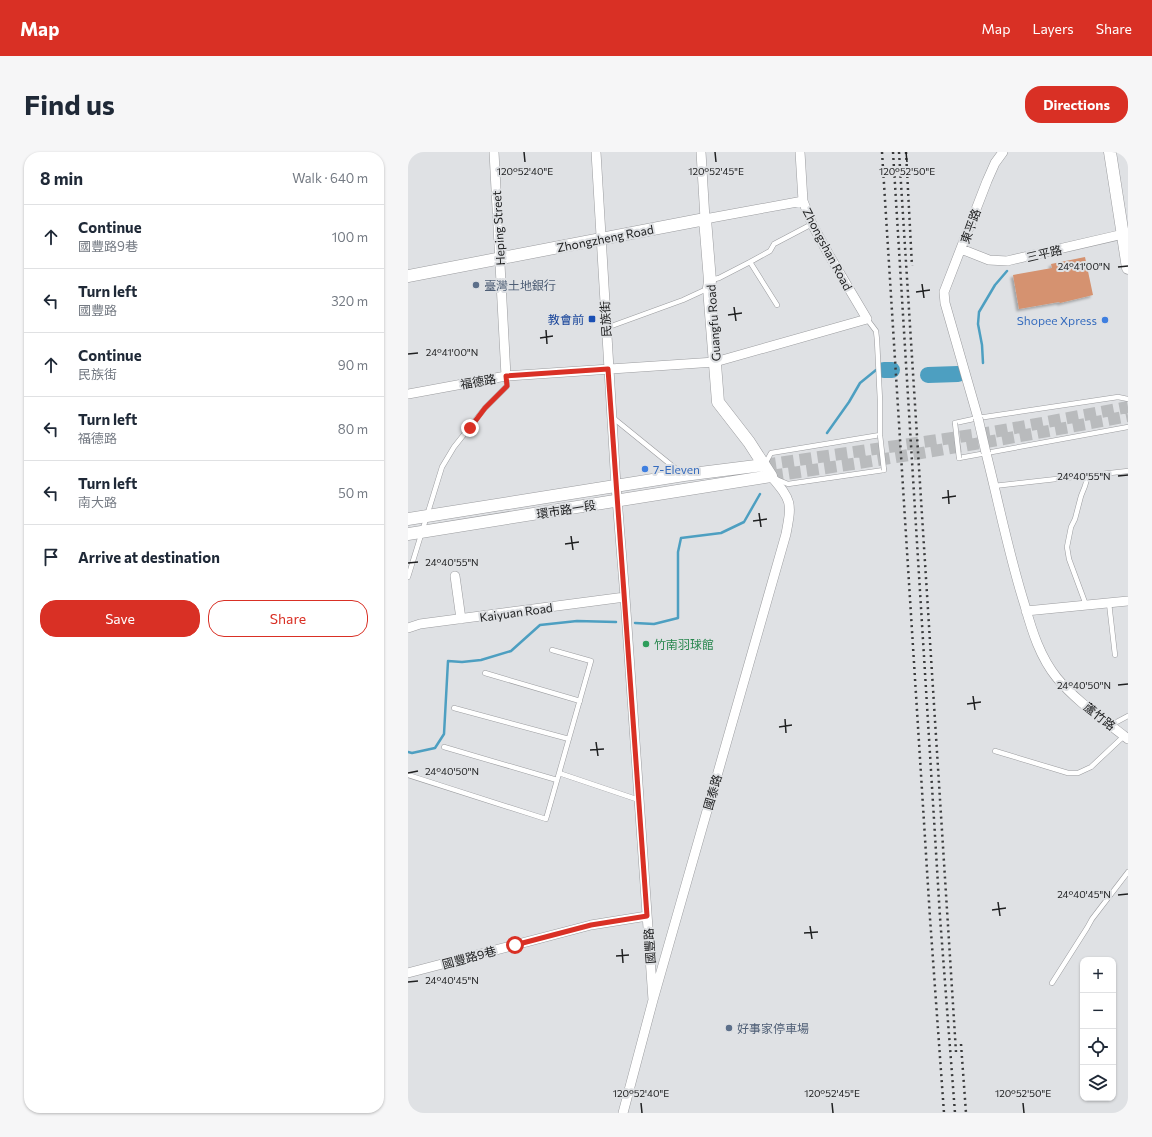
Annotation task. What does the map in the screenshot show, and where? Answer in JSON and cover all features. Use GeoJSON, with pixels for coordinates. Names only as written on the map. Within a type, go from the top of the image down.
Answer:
{"type":"FeatureCollection","features":[{"type":"Feature","properties":{"kind":"main road"},"geometry":{"type":"LineString","coordinates":[[1110,152],[1125,233],[1128,268]]}},
{"type":"Feature","properties":{"kind":"main road","name":"Zhongzheng Road"},"geometry":{"type":"LineString","coordinates":[[408,276],[705,219]]}},
{"type":"Feature","properties":{"kind":"main road","name":"Guangfu Road"},"geometry":{"type":"LineString","coordinates":[[705,219],[718,402],[771,476]]}},
{"type":"Feature","properties":{"kind":"main road","name":"環市路一段"},"geometry":{"type":"LineString","coordinates":[[408,518],[684,475],[764,465]]}},
{"type":"Feature","properties":{"kind":"main road","name":"環市路一段"},"geometry":{"type":"LineString","coordinates":[[408,534],[617,502],[771,476]]}},
{"type":"Feature","properties":{"kind":"street","name":"Heping Street"},"geometry":{"type":"LineString","coordinates":[[494,152],[506,376]]}},
{"type":"Feature","properties":{"kind":"street","name":"民族街"},"geometry":{"type":"LineString","coordinates":[[596,152],[616,486]]}},
{"type":"Feature","properties":{"kind":"street","name":"Guangfu Road"},"geometry":{"type":"LineString","coordinates":[[701,152],[705,219]]}},
{"type":"Feature","properties":{"kind":"street","name":"Zhongshan Road"},"geometry":{"type":"LineString","coordinates":[[800,152],[803,201],[812,224],[867,319]]}},
{"type":"Feature","properties":{"kind":"street","name":"東平路"},"geometry":{"type":"LineString","coordinates":[[945,303],[944,292],[987,181],[995,164],[1004,152]]}},
{"type":"Feature","properties":{"kind":"street","name":"Zhongzheng Road"},"geometry":{"type":"LineString","coordinates":[[705,219],[803,201]]}},
{"type":"Feature","properties":{"kind":"street","name":"三平路"},"geometry":{"type":"LineString","coordinates":[[961,250],[989,260],[1007,261],[1125,233]]}},
{"type":"Feature","properties":{"kind":"street","name":"蘆竹路"},"geometry":{"type":"LineString","coordinates":[[945,303],[978,418],[1019,588],[1036,642],[1056,677],[1076,698],[1126,737]]}},
{"type":"Feature","properties":{"kind":"street","name":"福德路"},"geometry":{"type":"LineString","coordinates":[[408,395],[506,376],[715,362],[867,319]]}},
{"type":"Feature","properties":{"kind":"street"},"geometry":{"type":"LineString","coordinates":[[408,388],[408,395]]}},
{"type":"Feature","properties":{"kind":"street","name":"國泰路"},"geometry":{"type":"LineString","coordinates":[[623,1113],[653,1000],[786,534],[790,508],[787,495],[771,476]]}},
{"type":"Feature","properties":{"kind":"street","name":"國豐路"},"geometry":{"type":"LineString","coordinates":[[616,486],[653,1000]]}},
{"type":"Feature","properties":{"kind":"street"},"geometry":{"type":"LineString","coordinates":[[455,576],[460,619]]}},
{"type":"Feature","properties":{"kind":"street","name":"Kaiyuan Road"},"geometry":{"type":"LineString","coordinates":[[408,628],[420,624],[625,597]]}},
{"type":"Feature","properties":{"kind":"street"},"geometry":{"type":"LineString","coordinates":[[1026,611],[1128,601]]}},
{"type":"Feature","properties":{"kind":"street","name":"國豐路9巷"},"geometry":{"type":"LineString","coordinates":[[408,973],[591,925],[647,916]]}},
{"type":"Feature","properties":{"kind":"lane"},"geometry":{"type":"LineString","coordinates":[[606,328],[682,300],[719,278],[770,251],[774,244],[812,224]]}},
{"type":"Feature","properties":{"kind":"lane"},"geometry":{"type":"LineString","coordinates":[[750,262],[778,305]]}},
{"type":"Feature","properties":{"kind":"lane"},"geometry":{"type":"LineString","coordinates":[[771,476],[788,484],[884,470],[880,435],[880,401],[876,331],[867,319]]}},
{"type":"Feature","properties":{"kind":"lane"},"geometry":{"type":"LineString","coordinates":[[408,577],[442,467],[454,447],[485,408],[507,386],[506,376]]}},
{"type":"Feature","properties":{"kind":"lane"},"geometry":{"type":"LineString","coordinates":[[1128,399],[1118,397],[978,418],[955,423],[959,458],[1128,427]]}},
{"type":"Feature","properties":{"kind":"lane"},"geometry":{"type":"LineString","coordinates":[[612,416],[684,475]]}},
{"type":"Feature","properties":{"kind":"lane"},"geometry":{"type":"LineString","coordinates":[[764,465],[771,453],[880,435]]}},
{"type":"Feature","properties":{"kind":"lane"},"geometry":{"type":"LineString","coordinates":[[994,486],[1128,471]]}},
{"type":"Feature","properties":{"kind":"lane"},"geometry":{"type":"LineString","coordinates":[[1086,605],[1069,559],[1067,547],[1071,527],[1075,519],[1088,475]]}},
{"type":"Feature","properties":{"kind":"lane"},"geometry":{"type":"LineString","coordinates":[[1109,603],[1115,655]]}},
{"type":"Feature","properties":{"kind":"lane"},"geometry":{"type":"LineString","coordinates":[[408,775],[546,819],[591,661],[552,650]]}},
{"type":"Feature","properties":{"kind":"lane"},"geometry":{"type":"LineString","coordinates":[[485,673],[580,701]]}},
{"type":"Feature","properties":{"kind":"lane"},"geometry":{"type":"LineString","coordinates":[[454,708],[569,739]]}},
{"type":"Feature","properties":{"kind":"lane"},"geometry":{"type":"LineString","coordinates":[[1111,725],[1128,716]]}},
{"type":"Feature","properties":{"kind":"lane"},"geometry":{"type":"LineString","coordinates":[[995,751],[1068,774],[1078,773],[1092,767],[1126,737]]}},
{"type":"Feature","properties":{"kind":"lane"},"geometry":{"type":"LineString","coordinates":[[444,746],[558,780]]}},
{"type":"Feature","properties":{"kind":"lane"},"geometry":{"type":"LineString","coordinates":[[559,773],[639,800]]}},
{"type":"Feature","properties":{"kind":"lane"},"geometry":{"type":"LineString","coordinates":[[1052,983],[1088,928],[1092,918],[1128,872]]}},
{"type":"Feature","properties":{"kind":"building"},"geometry":{"type":"Polygon","coordinates":[[[1085,257],[1093,295],[1060,303],[1019,309],[1013,275],[1052,268],[1051,264],[1085,257]]]}},
{"type":"Feature","properties":{"kind":"waterway"},"geometry":{"type":"LineString","coordinates":[[983,363],[982,345],[978,324],[979,312],[995,285],[1007,271]]}},
{"type":"Feature","properties":{"kind":"waterway"},"geometry":{"type":"LineString","coordinates":[[827,433],[849,402],[860,383],[876,370]]}},
{"type":"Feature","properties":{"kind":"waterway"},"geometry":{"type":"LineString","coordinates":[[884,370],[892,370]]}},
{"type":"Feature","properties":{"kind":"waterway"},"geometry":{"type":"LineString","coordinates":[[928,375],[958,374]]}},
{"type":"Feature","properties":{"kind":"waterway"},"geometry":{"type":"LineString","coordinates":[[635,623],[654,624],[678,618],[678,552],[681,538],[721,533],[744,522],[760,494]]}},
{"type":"Feature","properties":{"kind":"waterway"},"geometry":{"type":"LineString","coordinates":[[408,752],[412,753],[435,748],[444,734],[448,661],[462,662],[481,660],[511,651],[540,625],[577,621],[616,622]]}},
{"type":"Feature","properties":{"kind":"tunnel"},"geometry":{"type":"LineString","coordinates":[[764,465],[993,432],[1128,407]]}},
{"type":"Feature","properties":{"kind":"tunnel"},"geometry":{"type":"LineString","coordinates":[[771,476],[861,463],[1039,433],[1128,416]]}},
{"type":"Feature","properties":{"kind":"railway"},"geometry":{"type":"LineString","coordinates":[[882,152],[930,918],[944,1113]]}},
{"type":"Feature","properties":{"kind":"railway"},"geometry":{"type":"LineString","coordinates":[[893,152],[940,917],[955,1113]]}},
{"type":"Feature","properties":{"kind":"railway"},"geometry":{"type":"LineString","coordinates":[[899,152],[956,1052]]}},
{"type":"Feature","properties":{"kind":"railway"},"geometry":{"type":"LineString","coordinates":[[906,152],[912,266]]}},
{"type":"Feature","properties":{"kind":"railway"},"geometry":{"type":"LineString","coordinates":[[961,1044],[966,1113]]}},
{"type":"Feature","properties":{"kind":"place","name":"臺灣土地銀行"},"geometry":{"type":"Point","coordinates":[476,285]}},
{"type":"Feature","properties":{"kind":"place","name":"教會前"},"geometry":{"type":"Point","coordinates":[592,319]}},
{"type":"Feature","properties":{"kind":"place","name":"Shopee Xpress"},"geometry":{"type":"Point","coordinates":[1105,320]}},
{"type":"Feature","properties":{"kind":"place","name":"7-Eleven"},"geometry":{"type":"Point","coordinates":[645,469]}},
{"type":"Feature","properties":{"kind":"place","name":"竹南羽球館"},"geometry":{"type":"Point","coordinates":[646,644]}},
{"type":"Feature","properties":{"kind":"place","name":"好事家停車場"},"geometry":{"type":"Point","coordinates":[729,1028]}},
{"type":"Feature","properties":{"kind":"route"},"geometry":{"type":"LineString","coordinates":[[470,428],[485,408],[507,386],[506,376],[608,369],[647,916],[591,925],[515,945]]}}]}
